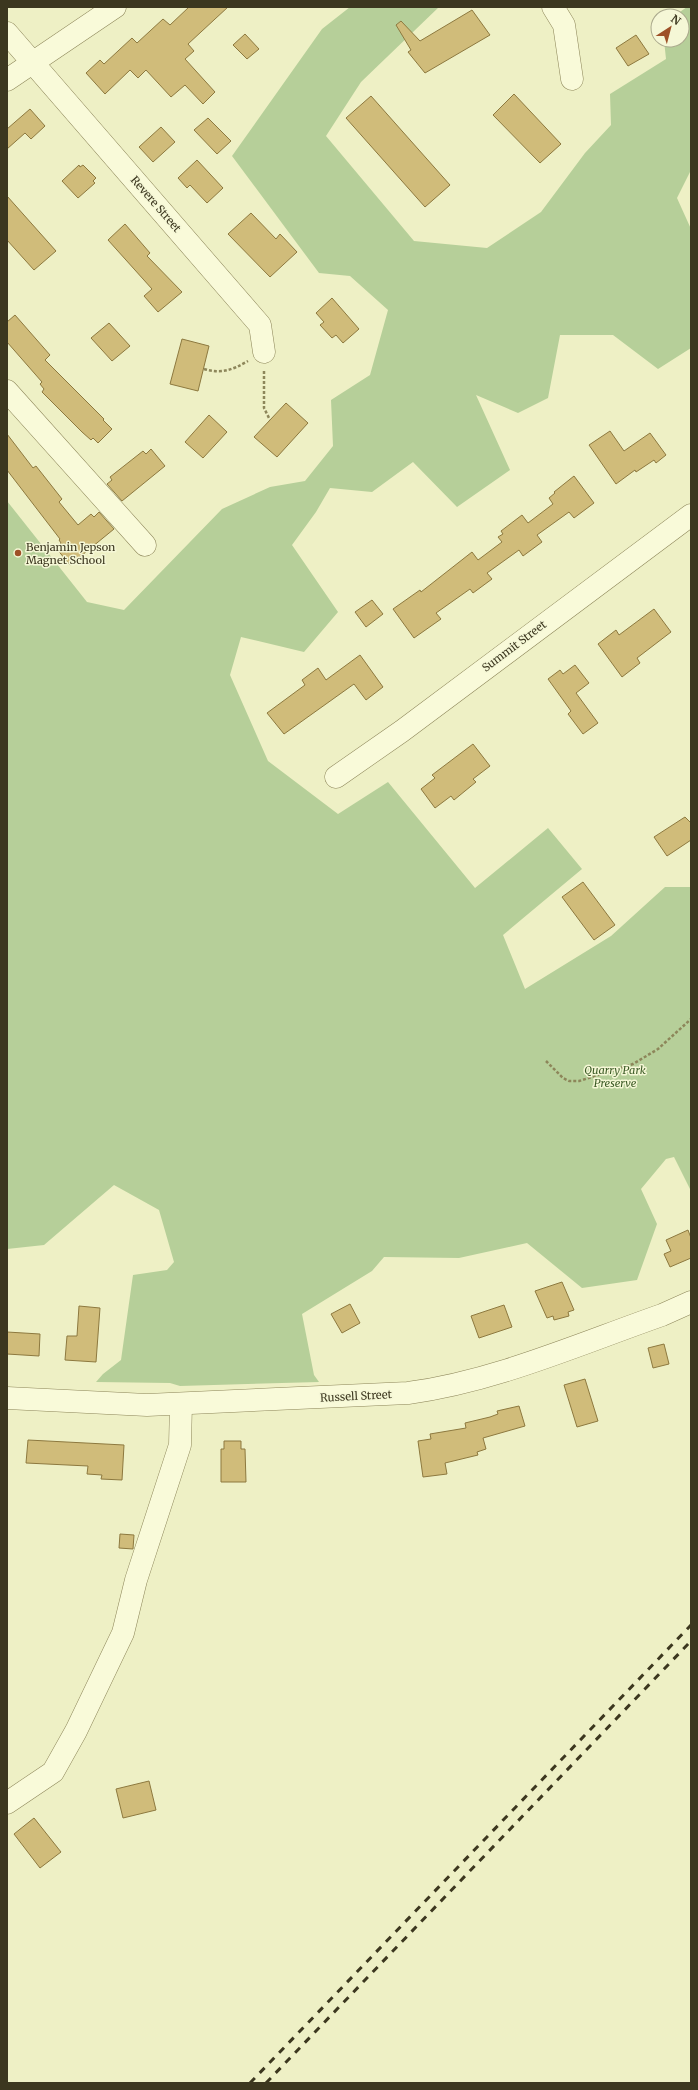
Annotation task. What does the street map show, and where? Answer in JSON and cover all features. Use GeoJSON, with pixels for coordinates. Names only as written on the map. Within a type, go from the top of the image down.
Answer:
{"type":"FeatureCollection","features":[{"type":"Feature","properties":{"kind":"street"},"geometry":{"type":"LineString","coordinates":[[7,80],[114,7]]}},
{"type":"Feature","properties":{"kind":"street"},"geometry":{"type":"LineString","coordinates":[[553,7],[564,26],[572,79]]}},
{"type":"Feature","properties":{"kind":"street","name":"Revere Street"},"geometry":{"type":"LineString","coordinates":[[7,33],[34,62],[260,325],[264,352]]}},
{"type":"Feature","properties":{"kind":"street"},"geometry":{"type":"LineString","coordinates":[[7,391],[145,545]]}},
{"type":"Feature","properties":{"kind":"street","name":"Summit Street"},"geometry":{"type":"LineString","coordinates":[[336,777],[402,731],[691,515]]}},
{"type":"Feature","properties":{"kind":"street","name":"Russell Street"},"geometry":{"type":"LineString","coordinates":[[7,1398],[147,1405],[373,1396],[442,1388],[508,1369],[662,1315],[691,1302]]}},
{"type":"Feature","properties":{"kind":"street"},"geometry":{"type":"LineString","coordinates":[[7,1803],[53,1772],[76,1731],[123,1633],[136,1580],[180,1445],[181,1404]]}},
{"type":"Feature","properties":{"kind":"path"},"geometry":{"type":"LineString","coordinates":[[204,369],[221,372],[231,370],[264,352],[263,400],[266,414],[270,420]]}},
{"type":"Feature","properties":{"kind":"path"},"geometry":{"type":"LineString","coordinates":[[546,1061],[563,1078],[569,1081],[579,1081],[633,1064],[658,1049],[691,1019]]}},
{"type":"Feature","properties":{"kind":"green space","name":"Quarry Park Preserve"},"geometry":{"type":"Polygon","coordinates":[[[350,7],[439,7],[361,82],[326,136],[414,241],[487,248],[541,212],[585,153],[611,125],[610,94],[666,59],[665,48],[690,48],[690,8],[686,8],[691,7],[691,170],[677,198],[691,229],[691,348],[658,369],[613,335],[560,335],[548,398],[518,413],[476,395],[510,470],[457,507],[413,462],[372,492],[330,488],[316,512],[292,545],[338,612],[304,652],[241,637],[230,675],[268,761],[338,814],[388,782],[475,888],[548,828],[582,869],[503,935],[525,989],[611,936],[665,887],[691,887],[691,1191],[674,1157],[666,1159],[641,1189],[657,1224],[637,1280],[582,1288],[527,1243],[459,1258],[384,1257],[372,1271],[302,1314],[314,1375],[319,1382],[180,1386],[170,1383],[96,1382],[103,1374],[121,1360],[133,1275],[167,1270],[174,1262],[159,1210],[114,1185],[44,1245],[7,1249],[7,501],[87,602],[124,610],[222,509],[270,487],[305,481],[333,446],[331,400],[370,375],[388,310],[350,276],[319,273],[232,156],[322,29],[350,7]]]}},
{"type":"Feature","properties":{"kind":"building"},"geometry":{"type":"Polygon","coordinates":[[[189,7],[228,7],[188,44],[194,51],[185,59],[215,92],[203,104],[185,85],[171,97],[146,70],[138,78],[130,70],[105,94],[86,73],[100,60],[104,64],[132,38],[137,43],[163,19],[170,25],[189,7]]]}},
{"type":"Feature","properties":{"kind":"building"},"geometry":{"type":"Polygon","coordinates":[[[472,10],[490,35],[425,73],[408,52],[411,50],[396,25],[401,21],[420,41],[472,10]]]}},
{"type":"Feature","properties":{"kind":"building"},"geometry":{"type":"Polygon","coordinates":[[[245,34],[259,49],[247,59],[233,45],[245,34]]]}},
{"type":"Feature","properties":{"kind":"building"},"geometry":{"type":"Polygon","coordinates":[[[636,35],[649,54],[628,66],[616,48],[636,35]]]}},
{"type":"Feature","properties":{"kind":"building"},"geometry":{"type":"Polygon","coordinates":[[[514,94],[561,144],[540,163],[493,115],[514,94]]]}},
{"type":"Feature","properties":{"kind":"building"},"geometry":{"type":"Polygon","coordinates":[[[371,96],[450,185],[425,207],[346,118],[371,96]]]}},
{"type":"Feature","properties":{"kind":"building"},"geometry":{"type":"Polygon","coordinates":[[[30,109],[45,126],[31,139],[25,133],[7,149],[7,129],[30,109]]]}},
{"type":"Feature","properties":{"kind":"building"},"geometry":{"type":"Polygon","coordinates":[[[208,118],[231,141],[217,154],[194,130],[208,118]]]}},
{"type":"Feature","properties":{"kind":"building"},"geometry":{"type":"Polygon","coordinates":[[[161,127],[175,142],[153,162],[139,147],[161,127]]]}},
{"type":"Feature","properties":{"kind":"building"},"geometry":{"type":"Polygon","coordinates":[[[197,160],[223,188],[207,203],[190,185],[187,188],[178,178],[197,160]]]}},
{"type":"Feature","properties":{"kind":"building"},"geometry":{"type":"Polygon","coordinates":[[[79,165],[80,167],[83,165],[96,178],[93,181],[95,183],[78,198],[62,181],[79,165]]]}},
{"type":"Feature","properties":{"kind":"building"},"geometry":{"type":"Polygon","coordinates":[[[7,196],[56,251],[34,270],[7,240],[7,196]]]}},
{"type":"Feature","properties":{"kind":"building"},"geometry":{"type":"Polygon","coordinates":[[[251,213],[276,239],[280,234],[297,252],[270,277],[228,234],[251,213]]]}},
{"type":"Feature","properties":{"kind":"building"},"geometry":{"type":"Polygon","coordinates":[[[125,224],[150,253],[147,256],[182,292],[158,312],[144,296],[152,289],[108,240],[125,224]]]}},
{"type":"Feature","properties":{"kind":"building"},"geometry":{"type":"Polygon","coordinates":[[[332,298],[359,329],[343,343],[336,335],[332,338],[320,325],[324,322],[316,313],[332,298]]]}},
{"type":"Feature","properties":{"kind":"building"},"geometry":{"type":"Polygon","coordinates":[[[15,315],[50,355],[45,360],[104,419],[103,420],[112,429],[98,443],[93,438],[91,440],[82,432],[42,392],[44,389],[40,384],[42,382],[7,342],[7,322],[15,315]]]}},
{"type":"Feature","properties":{"kind":"building"},"geometry":{"type":"Polygon","coordinates":[[[109,323],[130,346],[112,361],[91,338],[109,323]]]}},
{"type":"Feature","properties":{"kind":"building"},"geometry":{"type":"Polygon","coordinates":[[[182,339],[209,346],[198,391],[170,384],[182,339]]]}},
{"type":"Feature","properties":{"kind":"building"},"geometry":{"type":"Polygon","coordinates":[[[286,403],[308,423],[277,457],[254,437],[286,403]]]}},
{"type":"Feature","properties":{"kind":"building"},"geometry":{"type":"Polygon","coordinates":[[[209,415],[227,432],[203,458],[185,442],[209,415]]]}},
{"type":"Feature","properties":{"kind":"building"},"geometry":{"type":"Polygon","coordinates":[[[610,431],[624,451],[650,433],[666,455],[656,463],[654,460],[636,472],[635,470],[616,484],[589,445],[610,431]]]}},
{"type":"Feature","properties":{"kind":"building"},"geometry":{"type":"Polygon","coordinates":[[[7,434],[33,468],[36,466],[62,499],[59,502],[78,525],[91,514],[94,517],[99,512],[114,529],[70,565],[56,548],[61,543],[59,540],[60,539],[7,470],[7,434]]]}},
{"type":"Feature","properties":{"kind":"building"},"geometry":{"type":"Polygon","coordinates":[[[151,449],[165,466],[122,501],[107,484],[112,480],[110,477],[143,451],[146,454],[151,449]]]}},
{"type":"Feature","properties":{"kind":"building"},"geometry":{"type":"Polygon","coordinates":[[[574,476],[594,503],[574,518],[569,512],[537,535],[542,542],[523,556],[519,550],[487,573],[492,579],[473,593],[470,589],[436,613],[441,619],[414,638],[393,609],[420,590],[421,592],[472,552],[478,560],[502,542],[498,537],[503,534],[501,531],[522,515],[528,523],[553,504],[549,498],[555,493],[554,492],[574,476]]]}},
{"type":"Feature","properties":{"kind":"building"},"geometry":{"type":"Polygon","coordinates":[[[372,600],[383,614],[366,627],[355,612],[372,600]]]}},
{"type":"Feature","properties":{"kind":"building"},"geometry":{"type":"Polygon","coordinates":[[[654,609],[671,632],[637,658],[640,663],[622,677],[598,644],[616,630],[619,635],[654,609]]]}},
{"type":"Feature","properties":{"kind":"building"},"geometry":{"type":"Polygon","coordinates":[[[360,655],[383,687],[366,700],[354,684],[284,734],[267,713],[305,685],[302,680],[318,668],[326,680],[360,655]]]}},
{"type":"Feature","properties":{"kind":"building"},"geometry":{"type":"Polygon","coordinates":[[[575,665],[589,683],[576,693],[598,723],[583,734],[568,714],[571,711],[548,679],[560,670],[563,674],[575,665]]]}},
{"type":"Feature","properties":{"kind":"building"},"geometry":{"type":"Polygon","coordinates":[[[473,744],[490,766],[473,779],[476,782],[454,800],[451,796],[435,808],[421,789],[435,778],[432,775],[473,744]]]}},
{"type":"Feature","properties":{"kind":"building"},"geometry":{"type":"Polygon","coordinates":[[[685,817],[691,823],[691,840],[667,856],[654,837],[685,817]]]}},
{"type":"Feature","properties":{"kind":"building"},"geometry":{"type":"Polygon","coordinates":[[[583,882],[615,925],[594,940],[562,897],[583,882]]]}},
{"type":"Feature","properties":{"kind":"building"},"geometry":{"type":"Polygon","coordinates":[[[688,1230],[691,1238],[691,1258],[670,1267],[664,1254],[671,1251],[666,1240],[688,1230]]]}},
{"type":"Feature","properties":{"kind":"building"},"geometry":{"type":"Polygon","coordinates":[[[562,1282],[574,1310],[568,1312],[569,1316],[554,1320],[553,1316],[547,1318],[535,1291],[562,1282]]]}},
{"type":"Feature","properties":{"kind":"building"},"geometry":{"type":"Polygon","coordinates":[[[350,1304],[360,1323],[342,1333],[331,1314],[350,1304]]]}},
{"type":"Feature","properties":{"kind":"building"},"geometry":{"type":"Polygon","coordinates":[[[504,1305],[512,1327],[479,1338],[471,1316],[504,1305]]]}},
{"type":"Feature","properties":{"kind":"building"},"geometry":{"type":"Polygon","coordinates":[[[79,1306],[100,1308],[96,1362],[65,1360],[67,1336],[77,1336],[79,1306]]]}},
{"type":"Feature","properties":{"kind":"building"},"geometry":{"type":"Polygon","coordinates":[[[7,1332],[40,1334],[39,1356],[7,1354],[7,1332]]]}},
{"type":"Feature","properties":{"kind":"building"},"geometry":{"type":"Polygon","coordinates":[[[664,1344],[669,1364],[653,1368],[648,1348],[664,1344]]]}},
{"type":"Feature","properties":{"kind":"building"},"geometry":{"type":"Polygon","coordinates":[[[585,1379],[598,1421],[577,1427],[564,1385],[585,1379]]]}},
{"type":"Feature","properties":{"kind":"building"},"geometry":{"type":"Polygon","coordinates":[[[519,1406],[525,1426],[483,1438],[486,1449],[477,1452],[478,1455],[445,1463],[447,1474],[423,1477],[418,1441],[431,1439],[430,1434],[466,1428],[465,1423],[498,1414],[497,1411],[519,1406]]]}},
{"type":"Feature","properties":{"kind":"building"},"geometry":{"type":"Polygon","coordinates":[[[28,1440],[124,1445],[122,1480],[101,1479],[102,1475],[87,1474],[88,1466],[26,1463],[28,1440]]]}},
{"type":"Feature","properties":{"kind":"building"},"geometry":{"type":"Polygon","coordinates":[[[224,1441],[241,1441],[241,1449],[245,1449],[246,1482],[221,1482],[221,1449],[224,1449],[224,1441]]]}},
{"type":"Feature","properties":{"kind":"building"},"geometry":{"type":"Polygon","coordinates":[[[120,1534],[134,1535],[133,1549],[119,1548],[120,1534]]]}},
{"type":"Feature","properties":{"kind":"building"},"geometry":{"type":"Polygon","coordinates":[[[149,1781],[156,1810],[123,1818],[116,1789],[149,1781]]]}},
{"type":"Feature","properties":{"kind":"building"},"geometry":{"type":"Polygon","coordinates":[[[34,1818],[61,1852],[40,1868],[14,1834],[34,1818]]]}},
{"type":"Feature","properties":{"kind":"railway"},"geometry":{"type":"LineString","coordinates":[[250,2083],[691,1625]]}},
{"type":"Feature","properties":{"kind":"railway"},"geometry":{"type":"LineString","coordinates":[[266,2083],[691,1641]]}},
{"type":"Feature","properties":{"kind":"place","name":"Benjamin Jepson Magnet School"},"geometry":{"type":"Point","coordinates":[18,553]}}]}
